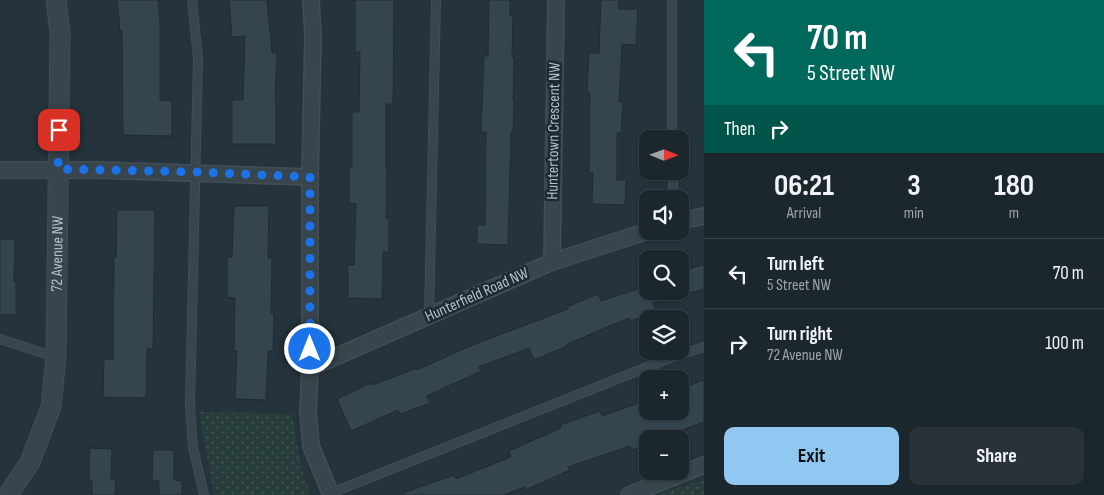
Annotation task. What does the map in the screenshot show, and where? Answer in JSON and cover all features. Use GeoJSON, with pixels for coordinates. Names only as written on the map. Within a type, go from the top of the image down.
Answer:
{"type":"FeatureCollection","features":[{"type":"Feature","properties":{"kind":"street","name":"72 Avenue NW"},"geometry":{"type":"LineString","coordinates":[[8,495],[30,462],[50,406],[56,357],[60,33],[56,0]]}},
{"type":"Feature","properties":{"kind":"street"},"geometry":{"type":"LineString","coordinates":[[311,0],[313,35],[308,413],[311,446],[330,494]]}},
{"type":"Feature","properties":{"kind":"street","name":"Huntertown Crescent NW"},"geometry":{"type":"LineString","coordinates":[[552,262],[556,0]]}},
{"type":"Feature","properties":{"kind":"street"},"geometry":{"type":"LineString","coordinates":[[0,170],[58,169],[196,172],[310,177]]}},
{"type":"Feature","properties":{"kind":"street"},"geometry":{"type":"LineString","coordinates":[[689,219],[704,216]]}},
{"type":"Feature","properties":{"kind":"street","name":"Hunterfield Road NW"},"geometry":{"type":"LineString","coordinates":[[310,368],[552,262],[639,234]]}},
{"type":"Feature","properties":{"kind":"street"},"geometry":{"type":"LineString","coordinates":[[629,495],[704,465]]}},
{"type":"Feature","properties":{"kind":"lane"},"geometry":{"type":"LineString","coordinates":[[192,0],[198,58],[190,405],[193,447],[204,495]]}},
{"type":"Feature","properties":{"kind":"lane"},"geometry":{"type":"LineString","coordinates":[[429,316],[436,0]]}},
{"type":"Feature","properties":{"kind":"lane"},"geometry":{"type":"LineString","coordinates":[[672,0],[672,130]]}},
{"type":"Feature","properties":{"kind":"lane"},"geometry":{"type":"LineString","coordinates":[[0,339],[56,357]]}},
{"type":"Feature","properties":{"kind":"lane"},"geometry":{"type":"LineString","coordinates":[[330,494],[670,358],[704,347]]}},
{"type":"Feature","properties":{"kind":"green space"},"geometry":{"type":"Polygon","coordinates":[[[199,412],[292,414],[302,470],[310,495],[214,495],[199,412]]]}},
{"type":"Feature","properties":{"kind":"green space"},"geometry":{"type":"Polygon","coordinates":[[[704,479],[704,495],[658,495],[704,479]]]}},
{"type":"Feature","properties":{"kind":"building"},"geometry":{"type":"Polygon","coordinates":[[[117,0],[158,0],[160,21],[160,100],[172,101],[172,136],[123,135],[122,31],[120,31],[117,0]]]}},
{"type":"Feature","properties":{"kind":"building"},"geometry":{"type":"Polygon","coordinates":[[[229,0],[267,0],[272,53],[277,53],[276,144],[232,144],[232,100],[243,100],[245,36],[232,37],[229,0]]]}},
{"type":"Feature","properties":{"kind":"building"},"geometry":{"type":"Polygon","coordinates":[[[355,0],[394,0],[393,104],[386,104],[386,218],[389,219],[389,252],[383,252],[382,299],[348,298],[348,265],[354,265],[356,204],[349,203],[349,167],[352,167],[352,112],[359,112],[360,52],[355,52],[355,0]]]}},
{"type":"Feature","properties":{"kind":"building"},"geometry":{"type":"Polygon","coordinates":[[[489,0],[510,0],[510,15],[513,15],[514,99],[513,132],[511,132],[508,245],[477,244],[477,225],[485,225],[486,132],[481,132],[484,56],[488,56],[489,0]]]}},
{"type":"Feature","properties":{"kind":"building"},"geometry":{"type":"Polygon","coordinates":[[[601,0],[619,0],[619,9],[638,9],[636,45],[622,44],[619,102],[623,102],[621,133],[617,133],[617,180],[626,180],[625,205],[592,204],[593,173],[589,173],[590,92],[587,92],[589,53],[599,53],[601,0]]]}},
{"type":"Feature","properties":{"kind":"building"},"geometry":{"type":"Polygon","coordinates":[[[234,206],[269,206],[268,258],[272,258],[271,313],[274,313],[273,351],[268,351],[266,400],[235,399],[237,351],[234,351],[235,298],[227,297],[227,257],[232,257],[234,206]]]}},
{"type":"Feature","properties":{"kind":"building"},"geometry":{"type":"Polygon","coordinates":[[[117,210],[155,210],[153,349],[147,349],[146,398],[103,397],[104,359],[113,359],[114,257],[116,257],[117,210]]]}},
{"type":"Feature","properties":{"kind":"building"},"geometry":{"type":"Polygon","coordinates":[[[0,239],[15,239],[14,282],[16,282],[16,315],[0,315],[0,239]]]}},
{"type":"Feature","properties":{"kind":"building"},"geometry":{"type":"Polygon","coordinates":[[[704,265],[704,289],[689,293],[689,269],[704,265]]]}},
{"type":"Feature","properties":{"kind":"building"},"geometry":{"type":"Polygon","coordinates":[[[639,289],[639,300],[664,300],[653,303],[655,310],[639,310],[639,318],[630,321],[629,318],[534,360],[529,348],[479,367],[481,371],[427,396],[430,403],[400,414],[398,410],[351,431],[337,399],[371,383],[372,385],[417,368],[417,370],[470,346],[568,309],[567,307],[598,294],[601,301],[639,289]]]}},
{"type":"Feature","properties":{"kind":"building"},"geometry":{"type":"Polygon","coordinates":[[[704,380],[704,422],[682,430],[639,430],[639,447],[632,450],[630,446],[568,467],[570,470],[525,490],[524,487],[504,495],[403,495],[403,493],[454,475],[456,479],[511,457],[509,451],[561,428],[560,425],[600,411],[602,416],[639,403],[639,420],[689,420],[689,386],[704,380]]]}},
{"type":"Feature","properties":{"kind":"building"},"geometry":{"type":"Polygon","coordinates":[[[90,448],[112,449],[111,480],[116,480],[115,495],[92,495],[92,481],[89,481],[90,448]]]}},
{"type":"Feature","properties":{"kind":"building"},"geometry":{"type":"Polygon","coordinates":[[[153,450],[174,450],[174,480],[182,481],[182,495],[159,495],[159,481],[152,480],[153,450]]]}},
{"type":"Feature","properties":{"kind":"route"},"geometry":{"type":"LineString","coordinates":[[59,130],[58,169],[310,177],[310,349]]}}]}
